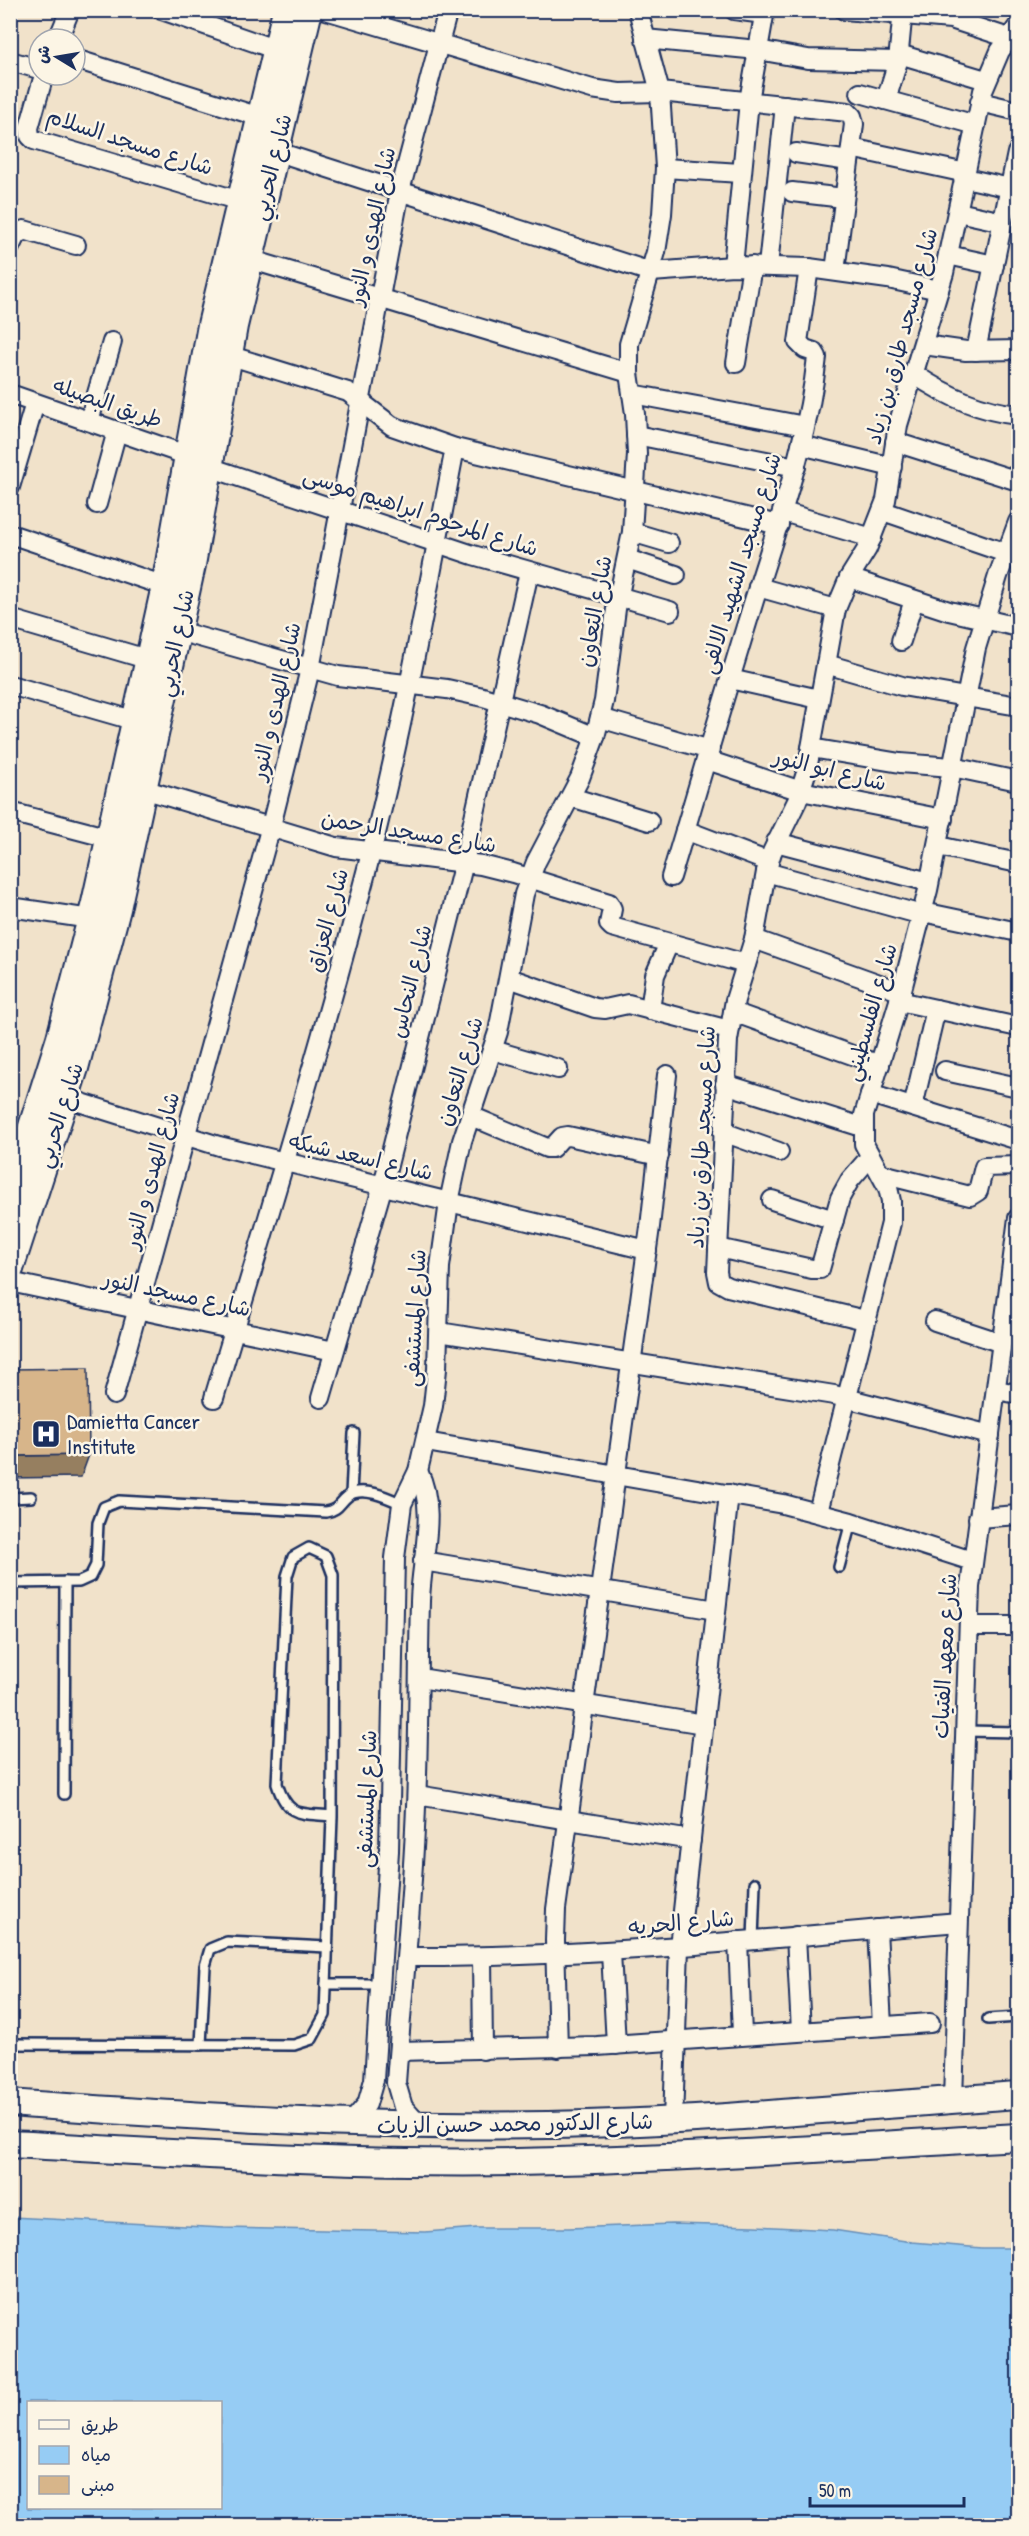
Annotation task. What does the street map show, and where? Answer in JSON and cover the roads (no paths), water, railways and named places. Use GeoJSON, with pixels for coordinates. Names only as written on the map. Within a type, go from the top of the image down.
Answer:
{"type":"FeatureCollection","features":[{"type":"Feature","properties":{"kind":"street"},"geometry":{"type":"LineString","coordinates":[[63,27],[70,10]]}},
{"type":"Feature","properties":{"kind":"street"},"geometry":{"type":"LineString","coordinates":[[162,10],[276,50]]}},
{"type":"Feature","properties":{"kind":"street","name":"شارع الحربي"},"geometry":{"type":"LineString","coordinates":[[10,1196],[54,1061],[91,919],[109,838],[140,737],[178,631],[199,461],[229,295],[240,201],[286,10]]}},
{"type":"Feature","properties":{"kind":"street","name":"شارع الحربي"},"geometry":{"type":"LineString","coordinates":[[10,1269],[66,1098],[108,943],[143,789],[140,737],[150,660],[165,586],[228,355],[229,295],[249,259],[309,10]]}},
{"type":"Feature","properties":{"kind":"street"},"geometry":{"type":"LineString","coordinates":[[326,10],[592,89],[619,93],[660,92],[843,111],[851,114],[854,121],[835,271]]}},
{"type":"Feature","properties":{"kind":"street","name":"شارع الهدى و النور"},"geometry":{"type":"LineString","coordinates":[[114,1395],[271,826],[310,669],[400,191],[447,10]]}},
{"type":"Feature","properties":{"kind":"street","name":"شارع التعاون"},"geometry":{"type":"LineString","coordinates":[[449,1202],[455,1167],[494,1050],[520,911],[529,878],[571,797],[595,737],[632,532],[636,491],[636,435],[628,359],[632,329],[651,272],[662,214],[665,168],[660,92],[638,10]]}},
{"type":"Feature","properties":{"kind":"street"},"geometry":{"type":"LineString","coordinates":[[733,266],[748,101],[764,13],[734,10]]}},
{"type":"Feature","properties":{"kind":"street"},"geometry":{"type":"LineString","coordinates":[[844,10],[903,13],[951,19],[1015,35]]}},
{"type":"Feature","properties":{"kind":"street"},"geometry":{"type":"LineString","coordinates":[[885,100],[898,58],[903,13]]}},
{"type":"Feature","properties":{"kind":"street","name":"شارع مسجد طارق بن زياد"},"geometry":{"type":"LineString","coordinates":[[865,1320],[723,1286],[717,1277],[729,1030],[754,939],[767,867],[776,842],[801,791],[812,748],[836,609],[883,511],[902,408],[924,345],[948,255],[986,80],[1015,35]]}},
{"type":"Feature","properties":{"kind":"street"},"geometry":{"type":"LineString","coordinates":[[645,39],[758,50],[808,59],[898,58],[986,80]]}},
{"type":"Feature","properties":{"kind":"street"},"geometry":{"type":"LineString","coordinates":[[10,61],[27,66]]}},
{"type":"Feature","properties":{"kind":"street"},"geometry":{"type":"LineString","coordinates":[[87,63],[260,117]]}},
{"type":"Feature","properties":{"kind":"street","name":"شارع مسجد السلام"},"geometry":{"type":"LineString","coordinates":[[41,87],[29,128],[30,136],[34,140],[240,201]]}},
{"type":"Feature","properties":{"kind":"street"},"geometry":{"type":"LineString","coordinates":[[860,93],[975,125]]}},
{"type":"Feature","properties":{"kind":"street"},"geometry":{"type":"LineString","coordinates":[[980,102],[1018,111]]}},
{"type":"Feature","properties":{"kind":"street"},"geometry":{"type":"LineString","coordinates":[[736,363],[760,266],[785,105]]}},
{"type":"Feature","properties":{"kind":"street"},"geometry":{"type":"LineString","coordinates":[[275,151],[651,272],[733,266],[809,268],[888,279],[939,290]]}},
{"type":"Feature","properties":{"kind":"street"},"geometry":{"type":"LineString","coordinates":[[796,153],[850,154],[965,175],[1010,188]]}},
{"type":"Feature","properties":{"kind":"street"},"geometry":{"type":"LineString","coordinates":[[976,351],[1017,153]]}},
{"type":"Feature","properties":{"kind":"street"},"geometry":{"type":"LineString","coordinates":[[665,168],[740,173]]}},
{"type":"Feature","properties":{"kind":"street"},"geometry":{"type":"LineString","coordinates":[[792,192],[844,198]]}},
{"type":"Feature","properties":{"kind":"street"},"geometry":{"type":"LineString","coordinates":[[957,212],[1003,222]]}},
{"type":"Feature","properties":{"kind":"street"},"geometry":{"type":"LineString","coordinates":[[10,247],[16,235],[24,230],[76,245]]}},
{"type":"Feature","properties":{"kind":"street"},"geometry":{"type":"LineString","coordinates":[[948,255],[994,265]]}},
{"type":"Feature","properties":{"kind":"street"},"geometry":{"type":"LineString","coordinates":[[249,259],[629,374]]}},
{"type":"Feature","properties":{"kind":"street","name":"شارع مسجد الشهيد الالفى"},"geometry":{"type":"LineString","coordinates":[[671,877],[781,518],[801,445],[817,357],[814,352],[805,350],[798,342],[809,268]]}},
{"type":"Feature","properties":{"kind":"street"},"geometry":{"type":"LineString","coordinates":[[89,421],[112,342]]}},
{"type":"Feature","properties":{"kind":"street"},"geometry":{"type":"LineString","coordinates":[[924,345],[976,351],[1018,350]]}},
{"type":"Feature","properties":{"kind":"street"},"geometry":{"type":"LineString","coordinates":[[228,355],[340,389],[399,429],[455,448],[636,491],[781,518],[872,538]]}},
{"type":"Feature","properties":{"kind":"street"},"geometry":{"type":"LineString","coordinates":[[914,374],[960,400],[994,411],[1018,415]]}},
{"type":"Feature","properties":{"kind":"street","name":"طريق البصيله"},"geometry":{"type":"LineString","coordinates":[[10,394],[199,461]]}},
{"type":"Feature","properties":{"kind":"street"},"geometry":{"type":"LineString","coordinates":[[632,394],[805,426]]}},
{"type":"Feature","properties":{"kind":"street"},"geometry":{"type":"LineString","coordinates":[[10,487],[36,403]]}},
{"type":"Feature","properties":{"kind":"street"},"geometry":{"type":"LineString","coordinates":[[97,504],[117,431]]}},
{"type":"Feature","properties":{"kind":"street"},"geometry":{"type":"LineString","coordinates":[[636,435],[796,466]]}},
{"type":"Feature","properties":{"kind":"street"},"geometry":{"type":"LineString","coordinates":[[895,442],[1018,481]]}},
{"type":"Feature","properties":{"kind":"street"},"geometry":{"type":"LineString","coordinates":[[801,445],[892,467]]}},
{"type":"Feature","properties":{"kind":"street","name":"شارع العزاق"},"geometry":{"type":"LineString","coordinates":[[214,1398],[285,1163],[371,853],[409,685],[455,448]]}},
{"type":"Feature","properties":{"kind":"street","name":"شارع المرحوم ابراهيم موسى"},"geometry":{"type":"LineString","coordinates":[[199,461],[437,543],[529,572],[670,611]]}},
{"type":"Feature","properties":{"kind":"street"},"geometry":{"type":"LineString","coordinates":[[883,511],[1012,547]]}},
{"type":"Feature","properties":{"kind":"street","name":"شارع الفلسطيني"},"geometry":{"type":"LineString","coordinates":[[818,1512],[891,1223],[891,1201],[882,1174],[864,1144],[862,1127],[901,996],[930,882],[965,695],[984,620],[1012,547],[1018,522]]}},
{"type":"Feature","properties":{"kind":"street"},"geometry":{"type":"LineString","coordinates":[[632,532],[669,543]]}},
{"type":"Feature","properties":{"kind":"street"},"geometry":{"type":"LineString","coordinates":[[10,534],[165,586]]}},
{"type":"Feature","properties":{"kind":"street"},"geometry":{"type":"LineString","coordinates":[[627,559],[676,575]]}},
{"type":"Feature","properties":{"kind":"street","name":"شارع النحاس"},"geometry":{"type":"LineString","coordinates":[[321,1398],[383,1185],[464,862],[502,701],[529,572]]}},
{"type":"Feature","properties":{"kind":"street"},"geometry":{"type":"LineString","coordinates":[[849,578],[914,600],[1018,627]]}},
{"type":"Feature","properties":{"kind":"street"},"geometry":{"type":"LineString","coordinates":[[758,587],[836,609]]}},
{"type":"Feature","properties":{"kind":"street"},"geometry":{"type":"LineString","coordinates":[[901,641],[914,600]]}},
{"type":"Feature","properties":{"kind":"street"},"geometry":{"type":"LineString","coordinates":[[10,618],[150,660]]}},
{"type":"Feature","properties":{"kind":"street"},"geometry":{"type":"LineString","coordinates":[[178,631],[310,669],[366,681],[447,689],[502,701],[558,720],[595,737]]}},
{"type":"Feature","properties":{"kind":"street"},"geometry":{"type":"LineString","coordinates":[[826,664],[902,686],[965,695],[1018,706]]}},
{"type":"Feature","properties":{"kind":"street"},"geometry":{"type":"LineString","coordinates":[[730,679],[819,699]]}},
{"type":"Feature","properties":{"kind":"street"},"geometry":{"type":"LineString","coordinates":[[10,685],[140,737]]}},
{"type":"Feature","properties":{"kind":"street","name":"شارع ابو النور"},"geometry":{"type":"LineString","coordinates":[[600,718],[708,755],[801,791],[943,819]]}},
{"type":"Feature","properties":{"kind":"street"},"geometry":{"type":"LineString","coordinates":[[812,748],[900,763],[952,767],[1018,781]]}},
{"type":"Feature","properties":{"kind":"street","name":"شارع مسجد الرحمن"},"geometry":{"type":"LineString","coordinates":[[143,789],[271,826],[319,843],[371,853],[464,862],[529,878],[609,903],[612,909],[610,926],[669,943]]}},
{"type":"Feature","properties":{"kind":"street"},"geometry":{"type":"LineString","coordinates":[[571,797],[649,821]]}},
{"type":"Feature","properties":{"kind":"street"},"geometry":{"type":"LineString","coordinates":[[10,812],[109,838]]}},
{"type":"Feature","properties":{"kind":"street"},"geometry":{"type":"LineString","coordinates":[[685,830],[767,867],[922,913],[1018,932]]}},
{"type":"Feature","properties":{"kind":"street"},"geometry":{"type":"LineString","coordinates":[[776,842],[930,882]]}},
{"type":"Feature","properties":{"kind":"street"},"geometry":{"type":"LineString","coordinates":[[938,846],[1018,863]]}},
{"type":"Feature","properties":{"kind":"street"},"geometry":{"type":"LineString","coordinates":[[10,907],[91,919]]}},
{"type":"Feature","properties":{"kind":"street"},"geometry":{"type":"LineString","coordinates":[[754,939],[936,1009],[1018,1027]]}},
{"type":"Feature","properties":{"kind":"street"},"geometry":{"type":"LineString","coordinates":[[650,1010],[655,975],[669,943],[746,964]]}},
{"type":"Feature","properties":{"kind":"street"},"geometry":{"type":"LineString","coordinates":[[509,978],[595,1008],[628,1004],[729,1030]]}},
{"type":"Feature","properties":{"kind":"street"},"geometry":{"type":"LineString","coordinates":[[913,1107],[936,1009]]}},
{"type":"Feature","properties":{"kind":"street"},"geometry":{"type":"LineString","coordinates":[[733,1012],[880,1065]]}},
{"type":"Feature","properties":{"kind":"street"},"geometry":{"type":"LineString","coordinates":[[494,1050],[558,1069]]}},
{"type":"Feature","properties":{"kind":"street"},"geometry":{"type":"LineString","coordinates":[[945,1071],[1018,1087]]}},
{"type":"Feature","properties":{"kind":"street"},"geometry":{"type":"LineString","coordinates":[[558,2048],[555,1917],[647,1250],[667,1075]]}},
{"type":"Feature","properties":{"kind":"street"},"geometry":{"type":"LineString","coordinates":[[725,1084],[862,1127]]}},
{"type":"Feature","properties":{"kind":"street"},"geometry":{"type":"LineString","coordinates":[[870,1094],[1018,1140]]}},
{"type":"Feature","properties":{"kind":"street","name":"شارع اسعد شبكه"},"geometry":{"type":"LineString","coordinates":[[66,1098],[185,1136],[285,1163],[647,1250]]}},
{"type":"Feature","properties":{"kind":"street"},"geometry":{"type":"LineString","coordinates":[[471,1116],[549,1148],[556,1145],[562,1137],[568,1136],[659,1156]]}},
{"type":"Feature","properties":{"kind":"street"},"geometry":{"type":"LineString","coordinates":[[723,1132],[779,1152]]}},
{"type":"Feature","properties":{"kind":"street"},"geometry":{"type":"LineString","coordinates":[[718,1248],[816,1270],[822,1265],[845,1189],[870,1157]]}},
{"type":"Feature","properties":{"kind":"street"},"geometry":{"type":"LineString","coordinates":[[882,1174],[970,1196],[975,1195],[978,1191],[984,1167],[1018,1166]]}},
{"type":"Feature","properties":{"kind":"street"},"geometry":{"type":"LineString","coordinates":[[772,1200],[834,1220]]}},
{"type":"Feature","properties":{"kind":"street","name":"شارع المستشفى"},"geometry":{"type":"LineString","coordinates":[[350,2124],[362,2111],[373,2088],[390,1818],[393,1585],[402,1504],[418,1471],[426,1442],[435,1388],[440,1267],[449,1202]]}},
{"type":"Feature","properties":{"kind":"street","name":"شارع معهد الفتيات"},"geometry":{"type":"LineString","coordinates":[[953,2099],[972,1561],[1002,1343],[1015,1277],[1018,1218]]}},
{"type":"Feature","properties":{"kind":"street","name":"شارع مسجد النور"},"geometry":{"type":"LineString","coordinates":[[10,1282],[334,1351]]}},
{"type":"Feature","properties":{"kind":"street"},"geometry":{"type":"LineString","coordinates":[[935,1322],[1002,1343]]}},
{"type":"Feature","properties":{"kind":"street"},"geometry":{"type":"LineString","coordinates":[[439,1332],[846,1398],[990,1435]]}},
{"type":"Feature","properties":{"kind":"street"},"geometry":{"type":"LineString","coordinates":[[996,1390],[1018,1394]]}},
{"type":"Feature","properties":{"kind":"street"},"geometry":{"type":"LineString","coordinates":[[426,1442],[729,1494],[818,1512],[972,1561]]}},
{"type":"Feature","properties":{"kind":"street"},"geometry":{"type":"LineString","coordinates":[[418,1471],[425,1488],[428,1506],[423,1561],[417,1795],[397,2091],[407,2114],[419,2125]]}},
{"type":"Feature","properties":{"kind":"street"},"geometry":{"type":"LineString","coordinates":[[673,2121],[679,1947],[729,1494]]}},
{"type":"Feature","properties":{"kind":"street"},"geometry":{"type":"LineString","coordinates":[[978,1518],[1018,1515]]}},
{"type":"Feature","properties":{"kind":"street"},"geometry":{"type":"LineString","coordinates":[[423,1561],[716,1610]]}},
{"type":"Feature","properties":{"kind":"street"},"geometry":{"type":"LineString","coordinates":[[969,1626],[1018,1626]]}},
{"type":"Feature","properties":{"kind":"street"},"geometry":{"type":"LineString","coordinates":[[420,1678],[704,1724]]}},
{"type":"Feature","properties":{"kind":"street"},"geometry":{"type":"LineString","coordinates":[[417,1795],[691,1840]]}},
{"type":"Feature","properties":{"kind":"street","name":"شارع الحريه"},"geometry":{"type":"LineString","coordinates":[[407,1957],[482,1957],[611,1952],[958,1922]]}},
{"type":"Feature","properties":{"kind":"street"},"geometry":{"type":"LineString","coordinates":[[877,1929],[882,2026]]}},
{"type":"Feature","properties":{"kind":"street"},"geometry":{"type":"LineString","coordinates":[[796,1936],[801,2031]]}},
{"type":"Feature","properties":{"kind":"street"},"geometry":{"type":"LineString","coordinates":[[742,2034],[746,1941]]}},
{"type":"Feature","properties":{"kind":"street"},"geometry":{"type":"LineString","coordinates":[[611,1952],[616,2045]]}},
{"type":"Feature","properties":{"kind":"street"},"geometry":{"type":"LineString","coordinates":[[482,1957],[483,2050]]}},
{"type":"Feature","properties":{"kind":"street"},"geometry":{"type":"LineString","coordinates":[[381,1984],[405,1984]]}},
{"type":"Feature","properties":{"kind":"street"},"geometry":{"type":"LineString","coordinates":[[399,2051],[616,2045],[742,2034],[930,2023]]}},
{"type":"Feature","properties":{"kind":"street","name":"شارع الدكتور محمد حسن الزيات"},"geometry":{"type":"LineString","coordinates":[[10,2103],[248,2120],[350,2124],[546,2125],[673,2121],[1018,2095]]}},
{"type":"Feature","properties":{"kind":"street","name":"شارع الدكتور محمد حسن الزيات"},"geometry":{"type":"LineString","coordinates":[[10,2144],[276,2159],[505,2162],[619,2159],[1018,2137]]}},
{"type":"Feature","properties":{"kind":"lane"},"geometry":{"type":"LineString","coordinates":[[351,1494],[354,1433]]}},
{"type":"Feature","properties":{"kind":"lane"},"geometry":{"type":"LineString","coordinates":[[10,1583],[79,1582],[90,1577],[96,1565],[98,1523],[104,1507],[119,1501],[326,1512],[338,1508],[351,1494],[358,1492],[376,1495],[402,1504]]}},
{"type":"Feature","properties":{"kind":"lane"},"geometry":{"type":"LineString","coordinates":[[10,1498],[31,1497]]}},
{"type":"Feature","properties":{"kind":"lane"},"geometry":{"type":"LineString","coordinates":[[839,1567],[851,1522]]}},
{"type":"Feature","properties":{"kind":"lane"},"geometry":{"type":"LineString","coordinates":[[10,2044],[294,2045],[312,2039],[325,2015],[332,1816],[333,1575],[326,1556],[309,1548],[293,1557],[287,1576],[277,1784],[282,1802],[297,1813],[332,1816]]}},
{"type":"Feature","properties":{"kind":"lane"},"geometry":{"type":"LineString","coordinates":[[64,1794],[65,1582]]}},
{"type":"Feature","properties":{"kind":"lane"},"geometry":{"type":"LineString","coordinates":[[965,1731],[1018,1732]]}},
{"type":"Feature","properties":{"kind":"lane"},"geometry":{"type":"LineString","coordinates":[[746,1941],[755,1883]]}},
{"type":"Feature","properties":{"kind":"lane"},"geometry":{"type":"LineString","coordinates":[[201,2045],[205,1966],[210,1949],[227,1942],[327,1947]]}},
{"type":"Feature","properties":{"kind":"lane"},"geometry":{"type":"LineString","coordinates":[[326,1984],[381,1984]]}},
{"type":"Feature","properties":{"kind":"lane"},"geometry":{"type":"LineString","coordinates":[[988,2019],[1018,2017]]}},
{"type":"Feature","properties":{"kind":"water"},"geometry":{"type":"Polygon","coordinates":[[[11,2217],[224,2228],[425,2232],[477,2228],[569,2228],[672,2224],[755,2226],[833,2230],[912,2242],[982,2248],[1018,2248],[1018,2525],[11,2525],[11,2217]]]}},
{"type":"Feature","properties":{"kind":"place","name":"Damietta Cancer Institute"},"geometry":{"type":"Point","coordinates":[46,1434]}}]}
